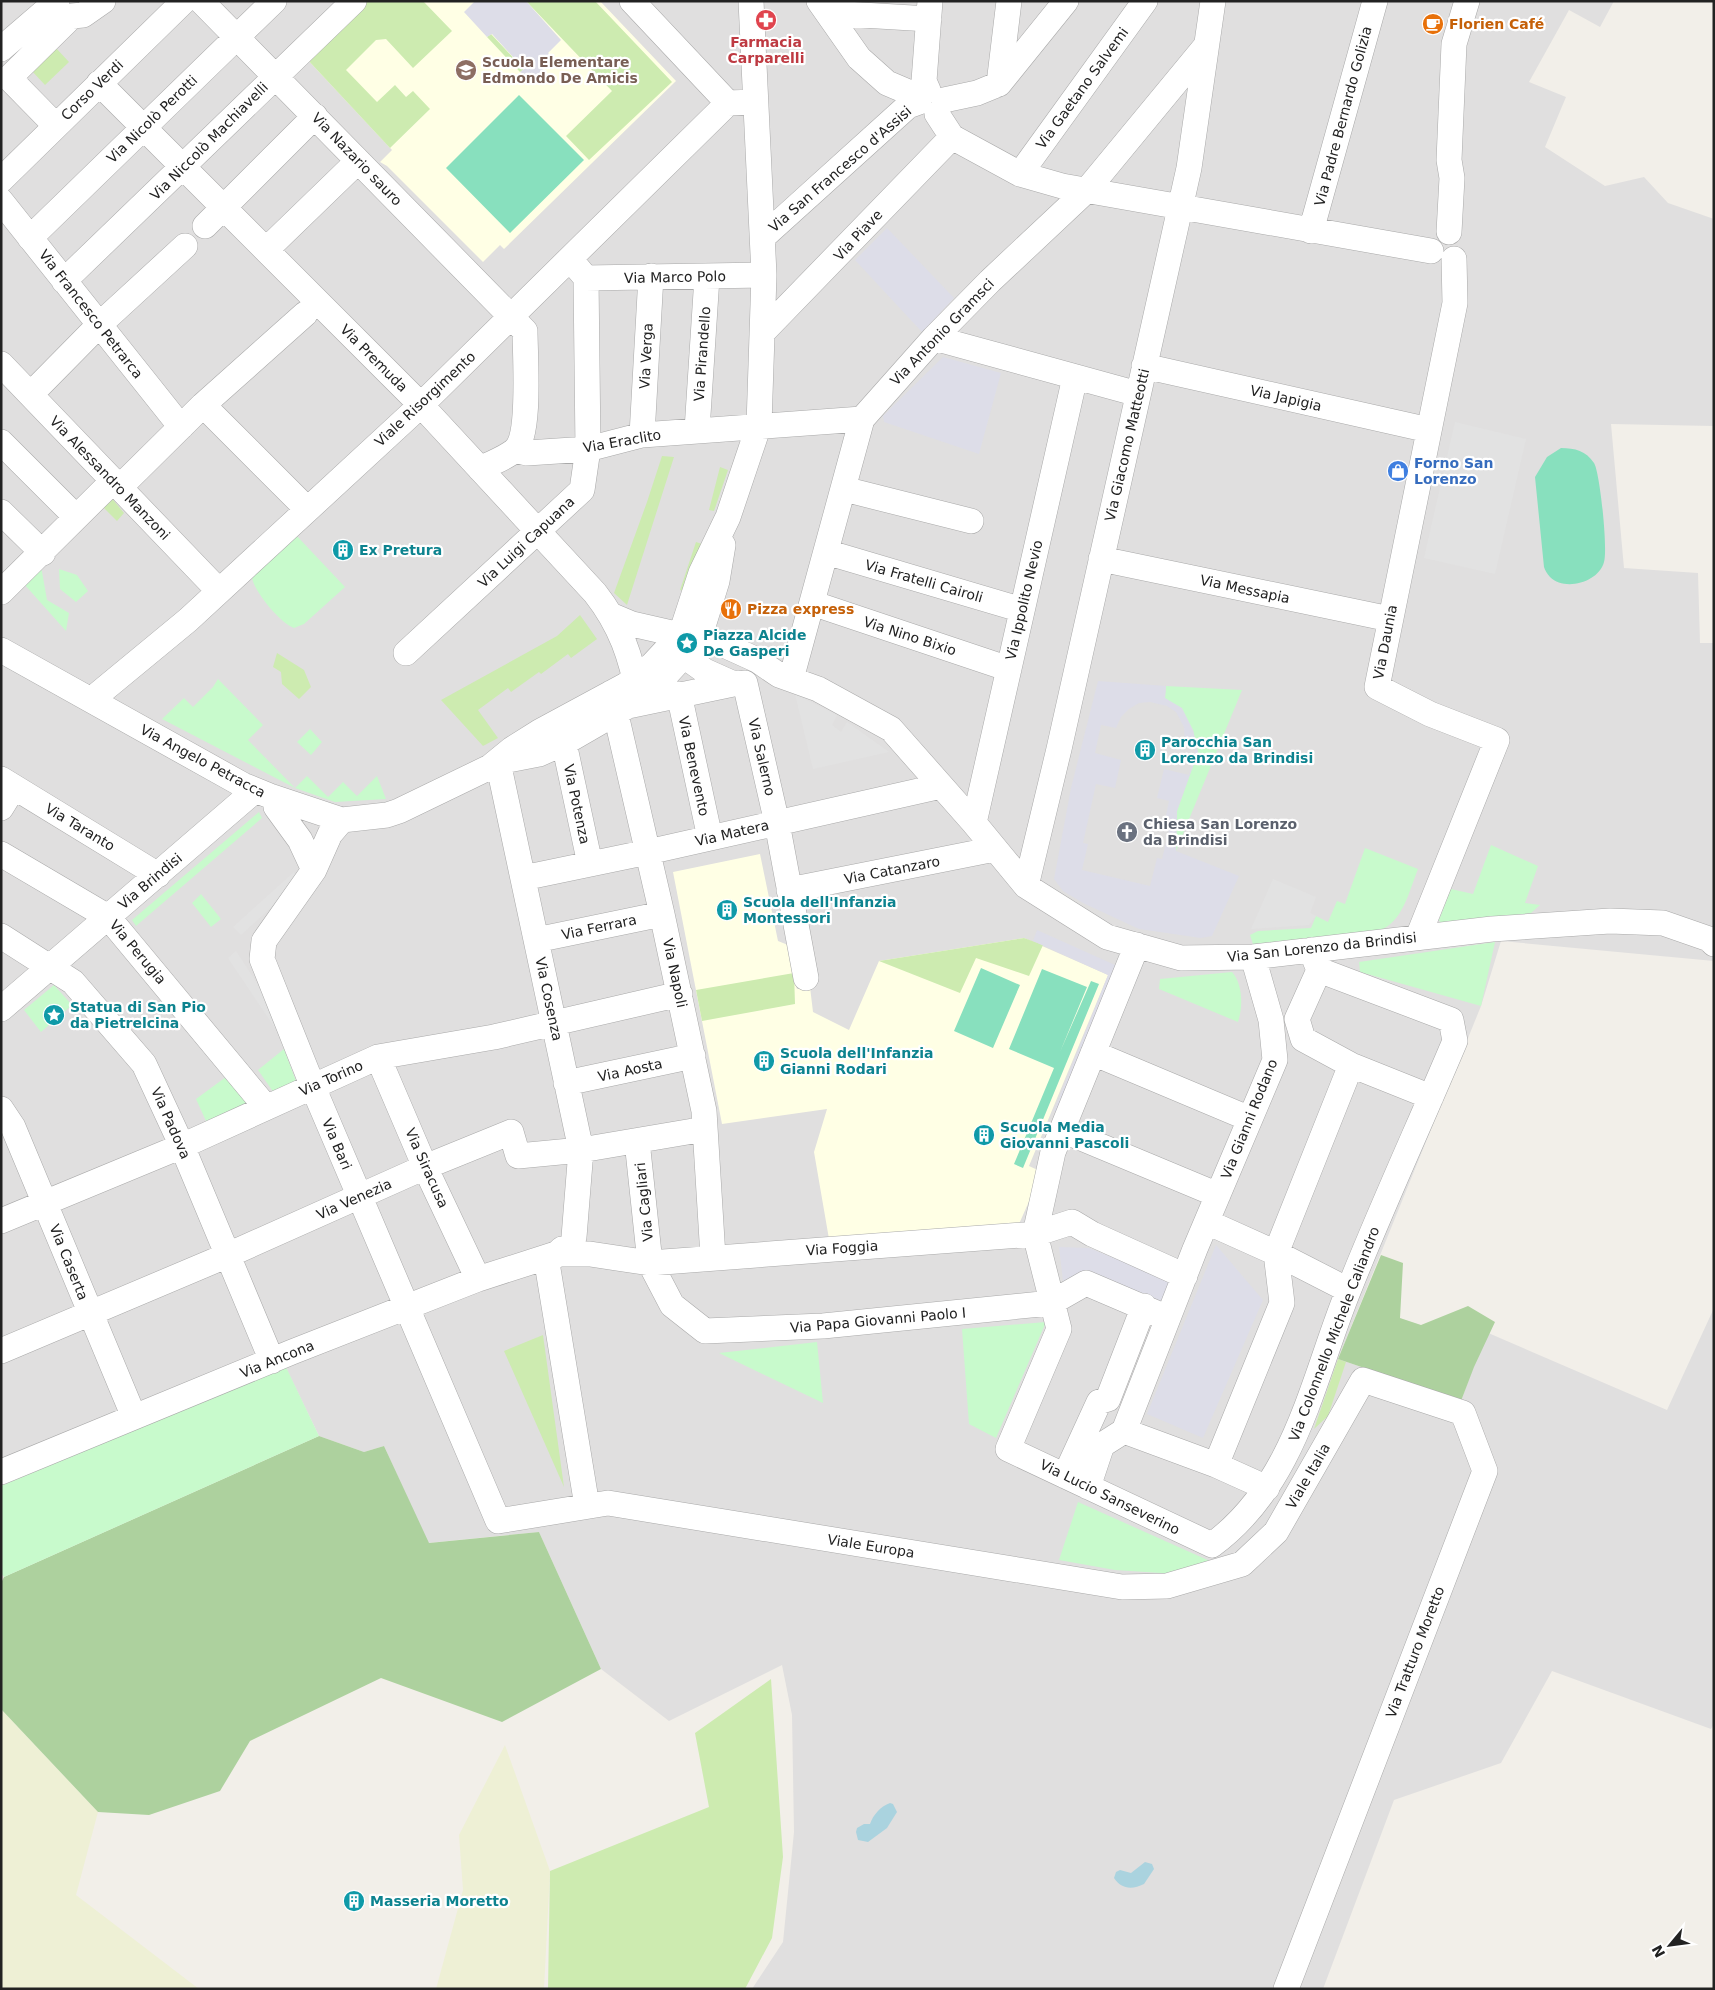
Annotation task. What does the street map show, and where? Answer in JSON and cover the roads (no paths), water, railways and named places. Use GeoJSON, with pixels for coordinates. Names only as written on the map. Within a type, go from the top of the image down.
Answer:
{"type":"FeatureCollection","features":[{"type":"Feature","properties":{"kind":"street"},"geometry":{"type":"LineString","coordinates":[[1,49],[57,1]]}},
{"type":"Feature","properties":{"kind":"street","name":"Corso Verdi"},"geometry":{"type":"LineString","coordinates":[[1,180],[184,1]]}},
{"type":"Feature","properties":{"kind":"street","name":"Via Nazario sauro"},"geometry":{"type":"LineString","coordinates":[[202,1],[236,38],[525,331],[526,406],[522,439],[514,450]]}},
{"type":"Feature","properties":{"kind":"street","name":"Via Nicolò Perotti"},"geometry":{"type":"LineString","coordinates":[[30,238],[274,1]]}},
{"type":"Feature","properties":{"kind":"street","name":"Via Niccolò Machiavelli"},"geometry":{"type":"LineString","coordinates":[[64,281],[184,168],[275,76],[354,1]]}},
{"type":"Feature","properties":{"kind":"street"},"geometry":{"type":"LineString","coordinates":[[632,1],[728,103],[755,102]]}},
{"type":"Feature","properties":{"kind":"street"},"geometry":{"type":"LineString","coordinates":[[498,762],[539,754],[564,743],[627,697],[688,643],[701,573],[728,517],[759,425],[764,275],[751,1]]}},
{"type":"Feature","properties":{"kind":"street"},"geometry":{"type":"LineString","coordinates":[[999,84],[1009,1]]}},
{"type":"Feature","properties":{"kind":"street"},"geometry":{"type":"LineString","coordinates":[[824,7],[859,58],[888,83],[929,97],[956,99],[999,84],[1066,1]]}},
{"type":"Feature","properties":{"kind":"street","name":"Via Gaetano Salvemi"},"geometry":{"type":"LineString","coordinates":[[1020,174],[1145,1]]}},
{"type":"Feature","properties":{"kind":"street","name":"Via Giacomo Matteotti"},"geometry":{"type":"LineString","coordinates":[[1026,886],[1189,168],[1213,1]]}},
{"type":"Feature","properties":{"kind":"street","name":"Via Padre Bernardo Golizia"},"geometry":{"type":"LineString","coordinates":[[1311,231],[1375,1]]}},
{"type":"Feature","properties":{"kind":"street"},"geometry":{"type":"LineString","coordinates":[[1449,232],[1452,178],[1449,160],[1454,44],[1467,1]]}},
{"type":"Feature","properties":{"kind":"street"},"geometry":{"type":"LineString","coordinates":[[1454,44],[1478,1]]}},
{"type":"Feature","properties":{"kind":"street"},"geometry":{"type":"LineString","coordinates":[[56,126],[9,78],[72,16],[84,15],[93,4]]}},
{"type":"Feature","properties":{"kind":"street"},"geometry":{"type":"LineString","coordinates":[[824,7],[929,10],[929,97],[952,137],[1020,174],[1087,190],[1180,208],[1431,251],[1440,261],[1454,259],[1460,251],[1459,241],[1449,232]]}},
{"type":"Feature","properties":{"kind":"street","name":"Via Antonio Gramsci"},"geometry":{"type":"LineString","coordinates":[[785,677],[812,603],[862,419],[934,338],[1087,190],[1205,47]]}},
{"type":"Feature","properties":{"kind":"street","name":"Via Premuda"},"geometry":{"type":"LineString","coordinates":[[100,83],[420,405],[595,593],[613,616],[622,637],[627,697]]}},
{"type":"Feature","properties":{"kind":"street","name":"Via San Francesco d'Assisi"},"geometry":{"type":"LineString","coordinates":[[763,237],[908,106],[929,97]]}},
{"type":"Feature","properties":{"kind":"street","name":"Viale Risorgimento"},"geometry":{"type":"LineString","coordinates":[[91,700],[188,620],[420,405],[512,317],[728,103]]}},
{"type":"Feature","properties":{"kind":"street"},"geometry":{"type":"LineString","coordinates":[[205,226],[315,116]]}},
{"type":"Feature","properties":{"kind":"street","name":"Via Piave"},"geometry":{"type":"LineString","coordinates":[[763,332],[952,137]]}},
{"type":"Feature","properties":{"kind":"street"},"geometry":{"type":"LineString","coordinates":[[266,250],[358,161]]}},
{"type":"Feature","properties":{"kind":"street","name":"Via Francesco Petrarca"},"geometry":{"type":"LineString","coordinates":[[1,201],[181,427]]}},
{"type":"Feature","properties":{"kind":"street"},"geometry":{"type":"LineString","coordinates":[[1431,251],[1431,242],[1436,235],[1449,232]]}},
{"type":"Feature","properties":{"kind":"street"},"geometry":{"type":"LineString","coordinates":[[30,394],[99,325],[184,246]]}},
{"type":"Feature","properties":{"kind":"street"},"geometry":{"type":"LineString","coordinates":[[570,259],[586,278]]}},
{"type":"Feature","properties":{"kind":"street","name":"Via Daunia"},"geometry":{"type":"LineString","coordinates":[[1418,937],[1497,740],[1430,714],[1377,687],[1455,303],[1454,259]]}},
{"type":"Feature","properties":{"kind":"street","name":"Via Marco Polo"},"geometry":{"type":"LineString","coordinates":[[586,278],[764,275]]}},
{"type":"Feature","properties":{"kind":"street","name":"Via Verga"},"geometry":{"type":"LineString","coordinates":[[642,435],[651,276]]}},
{"type":"Feature","properties":{"kind":"street","name":"Via Pirandello"},"geometry":{"type":"LineString","coordinates":[[697,430],[707,277]]}},
{"type":"Feature","properties":{"kind":"street","name":"Via Luigi Capuana"},"geometry":{"type":"LineString","coordinates":[[406,653],[582,490],[588,449],[586,278]]}},
{"type":"Feature","properties":{"kind":"street"},"geometry":{"type":"LineString","coordinates":[[1,592],[76,517],[181,427],[305,314]]}},
{"type":"Feature","properties":{"kind":"street"},"geometry":{"type":"LineString","coordinates":[[934,338],[1138,394]]}},
{"type":"Feature","properties":{"kind":"street","name":"Via Alessandro Manzoni"},"geometry":{"type":"LineString","coordinates":[[1,364],[219,591]]}},
{"type":"Feature","properties":{"kind":"street","name":"Via Japigia"},"geometry":{"type":"LineString","coordinates":[[1144,366],[1428,430]]}},
{"type":"Feature","properties":{"kind":"street","name":"Via Ippolito Nevio"},"geometry":{"type":"LineString","coordinates":[[974,823],[1075,377]]}},
{"type":"Feature","properties":{"kind":"street"},"geometry":{"type":"LineString","coordinates":[[204,405],[307,509]]}},
{"type":"Feature","properties":{"kind":"street","name":"Via Eraclito"},"geometry":{"type":"LineString","coordinates":[[514,450],[527,453],[588,449],[642,435],[862,419]]}},
{"type":"Feature","properties":{"kind":"street"},"geometry":{"type":"LineString","coordinates":[[1,442],[76,517]]}},
{"type":"Feature","properties":{"kind":"street"},"geometry":{"type":"LineString","coordinates":[[480,469],[514,450]]}},
{"type":"Feature","properties":{"kind":"street"},"geometry":{"type":"LineString","coordinates":[[844,489],[971,521]]}},
{"type":"Feature","properties":{"kind":"street"},"geometry":{"type":"LineString","coordinates":[[1,512],[43,552]]}},
{"type":"Feature","properties":{"kind":"street","name":"Via Fratelli Cairoli"},"geometry":{"type":"LineString","coordinates":[[826,552],[1022,610]]}},
{"type":"Feature","properties":{"kind":"street","name":"Via Messapia"},"geometry":{"type":"LineString","coordinates":[[1101,559],[1390,619]]}},
{"type":"Feature","properties":{"kind":"street","name":"Via Nino Bixio"},"geometry":{"type":"LineString","coordinates":[[812,603],[1009,668]]}},
{"type":"Feature","properties":{"kind":"street"},"geometry":{"type":"LineString","coordinates":[[613,616],[688,643],[705,671],[739,683]]}},
{"type":"Feature","properties":{"kind":"street","name":"Via San Lorenzo da Brindisi"},"geometry":{"type":"LineString","coordinates":[[688,643],[724,645],[757,660],[785,677],[818,689],[891,729],[974,823],[1026,886],[1107,937],[1181,958],[1254,957],[1315,960],[1418,937],[1492,929],[1610,921],[1663,923],[1709,939],[1714,944]]}},
{"type":"Feature","properties":{"kind":"street","name":"Via Angelo Petracca"},"geometry":{"type":"LineString","coordinates":[[1,650],[248,789],[270,796],[336,827],[387,814],[498,762]]}},
{"type":"Feature","properties":{"kind":"street"},"geometry":{"type":"LineString","coordinates":[[498,762],[519,745],[627,697],[678,694],[785,677]]}},
{"type":"Feature","properties":{"kind":"street","name":"Via Salerno"},"geometry":{"type":"LineString","coordinates":[[739,683],[777,823],[806,978]]}},
{"type":"Feature","properties":{"kind":"street","name":"Via Benevento"},"geometry":{"type":"LineString","coordinates":[[678,694],[710,838]]}},
{"type":"Feature","properties":{"kind":"street","name":"Via Napoli"},"geometry":{"type":"LineString","coordinates":[[627,697],[648,852],[704,1111],[713,1257]]}},
{"type":"Feature","properties":{"kind":"street","name":"Via Potenza"},"geometry":{"type":"LineString","coordinates":[[564,743],[590,864]]}},
{"type":"Feature","properties":{"kind":"street","name":"Via Cosenza"},"geometry":{"type":"LineString","coordinates":[[498,762],[581,1150],[582,1245]]}},
{"type":"Feature","properties":{"kind":"street"},"geometry":{"type":"LineString","coordinates":[[1,808],[8,783]]}},
{"type":"Feature","properties":{"kind":"street","name":"Via Taranto"},"geometry":{"type":"LineString","coordinates":[[8,783],[158,875]]}},
{"type":"Feature","properties":{"kind":"street","name":"Via Matera"},"geometry":{"type":"LineString","coordinates":[[523,878],[942,786]]}},
{"type":"Feature","properties":{"kind":"street"},"geometry":{"type":"LineString","coordinates":[[248,789],[293,819],[336,827]]}},
{"type":"Feature","properties":{"kind":"street","name":"Via Brindisi"},"geometry":{"type":"LineString","coordinates":[[1,1010],[158,875],[248,789]]}},
{"type":"Feature","properties":{"kind":"street"},"geometry":{"type":"LineString","coordinates":[[276,807],[318,864]]}},
{"type":"Feature","properties":{"kind":"street","name":"Via Bari"},"geometry":{"type":"LineString","coordinates":[[336,827],[318,864],[264,941],[262,958],[313,1087],[498,1520]]}},
{"type":"Feature","properties":{"kind":"street","name":"Via Catanzaro"},"geometry":{"type":"LineString","coordinates":[[789,890],[995,849]]}},
{"type":"Feature","properties":{"kind":"street","name":"Via Perugia"},"geometry":{"type":"LineString","coordinates":[[1,854],[108,917],[265,1106]]}},
{"type":"Feature","properties":{"kind":"street","name":"Via Ferrara"},"geometry":{"type":"LineString","coordinates":[[536,940],[662,914]]}},
{"type":"Feature","properties":{"kind":"street","name":"Via Padova"},"geometry":{"type":"LineString","coordinates":[[1,936],[73,982],[144,1064],[182,1146],[272,1361]]}},
{"type":"Feature","properties":{"kind":"street"},"geometry":{"type":"LineString","coordinates":[[1137,945],[1053,1152],[1035,1234],[1051,1303],[1086,1284],[1144,1306],[1168,1318]]}},
{"type":"Feature","properties":{"kind":"street","name":"Via Gianni Rodano"},"geometry":{"type":"LineString","coordinates":[[1124,1431],[1185,1276],[1275,1060],[1271,1020],[1254,957]]}},
{"type":"Feature","properties":{"kind":"street"},"geometry":{"type":"LineString","coordinates":[[1315,960],[1297,1019],[1303,1039],[1351,1065],[1431,1097]]}},
{"type":"Feature","properties":{"kind":"street","name":"Via Colonnello Michele Caliandro"},"geometry":{"type":"LineString","coordinates":[[1212,1545],[1232,1531],[1267,1488],[1297,1435],[1348,1290],[1455,1041],[1451,1020],[1315,960]]}},
{"type":"Feature","properties":{"kind":"street","name":"Via Torino"},"geometry":{"type":"LineString","coordinates":[[1,1221],[182,1146],[265,1106],[313,1087],[378,1057],[494,1037],[680,994]]}},
{"type":"Feature","properties":{"kind":"street"},"geometry":{"type":"LineString","coordinates":[[1093,1053],[1250,1120]]}},
{"type":"Feature","properties":{"kind":"street","name":"Via Aosta"},"geometry":{"type":"LineString","coordinates":[[566,1083],[693,1056]]}},
{"type":"Feature","properties":{"kind":"street","name":"Via Siracusa"},"geometry":{"type":"LineString","coordinates":[[378,1057],[425,1166],[478,1279]]}},
{"type":"Feature","properties":{"kind":"street"},"geometry":{"type":"LineString","coordinates":[[1216,1465],[1282,1303],[1276,1253],[1351,1065]]}},
{"type":"Feature","properties":{"kind":"street","name":"Via Caserta"},"geometry":{"type":"LineString","coordinates":[[1,1109],[13,1127],[134,1417]]}},
{"type":"Feature","properties":{"kind":"street","name":"Via Venezia"},"geometry":{"type":"LineString","coordinates":[[1,1351],[228,1255],[425,1166],[511,1132],[518,1156],[581,1150],[705,1129]]}},
{"type":"Feature","properties":{"kind":"street"},"geometry":{"type":"LineString","coordinates":[[1062,1130],[1218,1195]]}},
{"type":"Feature","properties":{"kind":"street","name":"Via Cagliari"},"geometry":{"type":"LineString","coordinates":[[637,1141],[650,1263]]}},
{"type":"Feature","properties":{"kind":"street","name":"Via Foggia"},"geometry":{"type":"LineString","coordinates":[[582,1245],[650,1263],[1035,1234],[1072,1222],[1092,1234],[1185,1276]]}},
{"type":"Feature","properties":{"kind":"street"},"geometry":{"type":"LineString","coordinates":[[1207,1222],[1276,1253],[1348,1290]]}},
{"type":"Feature","properties":{"kind":"street"},"geometry":{"type":"LineString","coordinates":[[582,1245],[556,1254],[547,1264],[587,1506]]}},
{"type":"Feature","properties":{"kind":"street","name":"Via Ancona"},"geometry":{"type":"LineString","coordinates":[[1,1472],[478,1279],[556,1254]]}},
{"type":"Feature","properties":{"kind":"street","name":"Via Papa Giovanni Paolo I"},"geometry":{"type":"LineString","coordinates":[[650,1263],[672,1305],[705,1331],[823,1326],[1051,1303]]}},
{"type":"Feature","properties":{"kind":"street","name":"Via Lucio Sanseverino"},"geometry":{"type":"LineString","coordinates":[[1051,1303],[1058,1330],[1008,1449],[1212,1545]]}},
{"type":"Feature","properties":{"kind":"street"},"geometry":{"type":"LineString","coordinates":[[1065,1476],[1099,1402],[1108,1399],[1144,1306]]}},
{"type":"Feature","properties":{"kind":"street","name":"Viale Italia"},"geometry":{"type":"LineString","coordinates":[[1242,1564],[1276,1532],[1363,1380]]}},
{"type":"Feature","properties":{"kind":"street","name":"Via Tratturo Moretto"},"geometry":{"type":"LineString","coordinates":[[1286,1989],[1484,1471],[1463,1413],[1363,1380]]}},
{"type":"Feature","properties":{"kind":"street"},"geometry":{"type":"LineString","coordinates":[[1088,1487],[1102,1445],[1124,1431],[1216,1465],[1267,1488]]}},
{"type":"Feature","properties":{"kind":"street"},"geometry":{"type":"LineString","coordinates":[[1297,1435],[1325,1446]]}},
{"type":"Feature","properties":{"kind":"street","name":"Viale Europa"},"geometry":{"type":"LineString","coordinates":[[498,1520],[608,1503],[1122,1587],[1167,1586],[1242,1564]]}},
{"type":"Feature","properties":{"kind":"water"},"geometry":{"type":"Polygon","coordinates":[[[890,1803],[893,1804],[897,1812],[887,1828],[868,1842],[858,1840],[857,1828],[864,1824],[870,1824],[878,1811],[890,1803]]]}},
{"type":"Feature","properties":{"kind":"water"},"geometry":{"type":"Polygon","coordinates":[[[1145,1862],[1152,1864],[1154,1869],[1144,1884],[1131,1888],[1123,1886],[1114,1878],[1116,1872],[1120,1870],[1131,1873],[1145,1862]]]}},
{"type":"Feature","properties":{"kind":"place","name":"Farmacia Carparelli"},"geometry":{"type":"Point","coordinates":[766,20]}},
{"type":"Feature","properties":{"kind":"place","name":"Florien Café"},"geometry":{"type":"Point","coordinates":[1433,24]}},
{"type":"Feature","properties":{"kind":"place","name":"Scuola Elementare Edmondo De Amicis"},"geometry":{"type":"Point","coordinates":[466,70]}},
{"type":"Feature","properties":{"kind":"place","name":"Forno San Lorenzo"},"geometry":{"type":"Point","coordinates":[1398,471]}},
{"type":"Feature","properties":{"kind":"place","name":"Ex Pretura"},"geometry":{"type":"Point","coordinates":[343,550]}},
{"type":"Feature","properties":{"kind":"place","name":"Pizza express"},"geometry":{"type":"Point","coordinates":[731,609]}},
{"type":"Feature","properties":{"kind":"place","name":"Piazza Alcide De Gasperi"},"geometry":{"type":"Point","coordinates":[687,643]}},
{"type":"Feature","properties":{"kind":"place","name":"Parocchia San Lorenzo da Brindisi"},"geometry":{"type":"Point","coordinates":[1145,750]}},
{"type":"Feature","properties":{"kind":"place","name":"Chiesa San Lorenzo da Brindisi"},"geometry":{"type":"Point","coordinates":[1127,832]}},
{"type":"Feature","properties":{"kind":"place","name":"Scuola dell'Infanzia Montessori"},"geometry":{"type":"Point","coordinates":[727,910]}},
{"type":"Feature","properties":{"kind":"place","name":"Statua di San Pio da Pietrelcina"},"geometry":{"type":"Point","coordinates":[54,1015]}},
{"type":"Feature","properties":{"kind":"place","name":"Scuola dell'Infanzia Gianni Rodari"},"geometry":{"type":"Point","coordinates":[764,1061]}},
{"type":"Feature","properties":{"kind":"place","name":"Scuola Media Giovanni Pascoli"},"geometry":{"type":"Point","coordinates":[984,1135]}},
{"type":"Feature","properties":{"kind":"place","name":"Masseria Moretto"},"geometry":{"type":"Point","coordinates":[354,1901]}}]}
